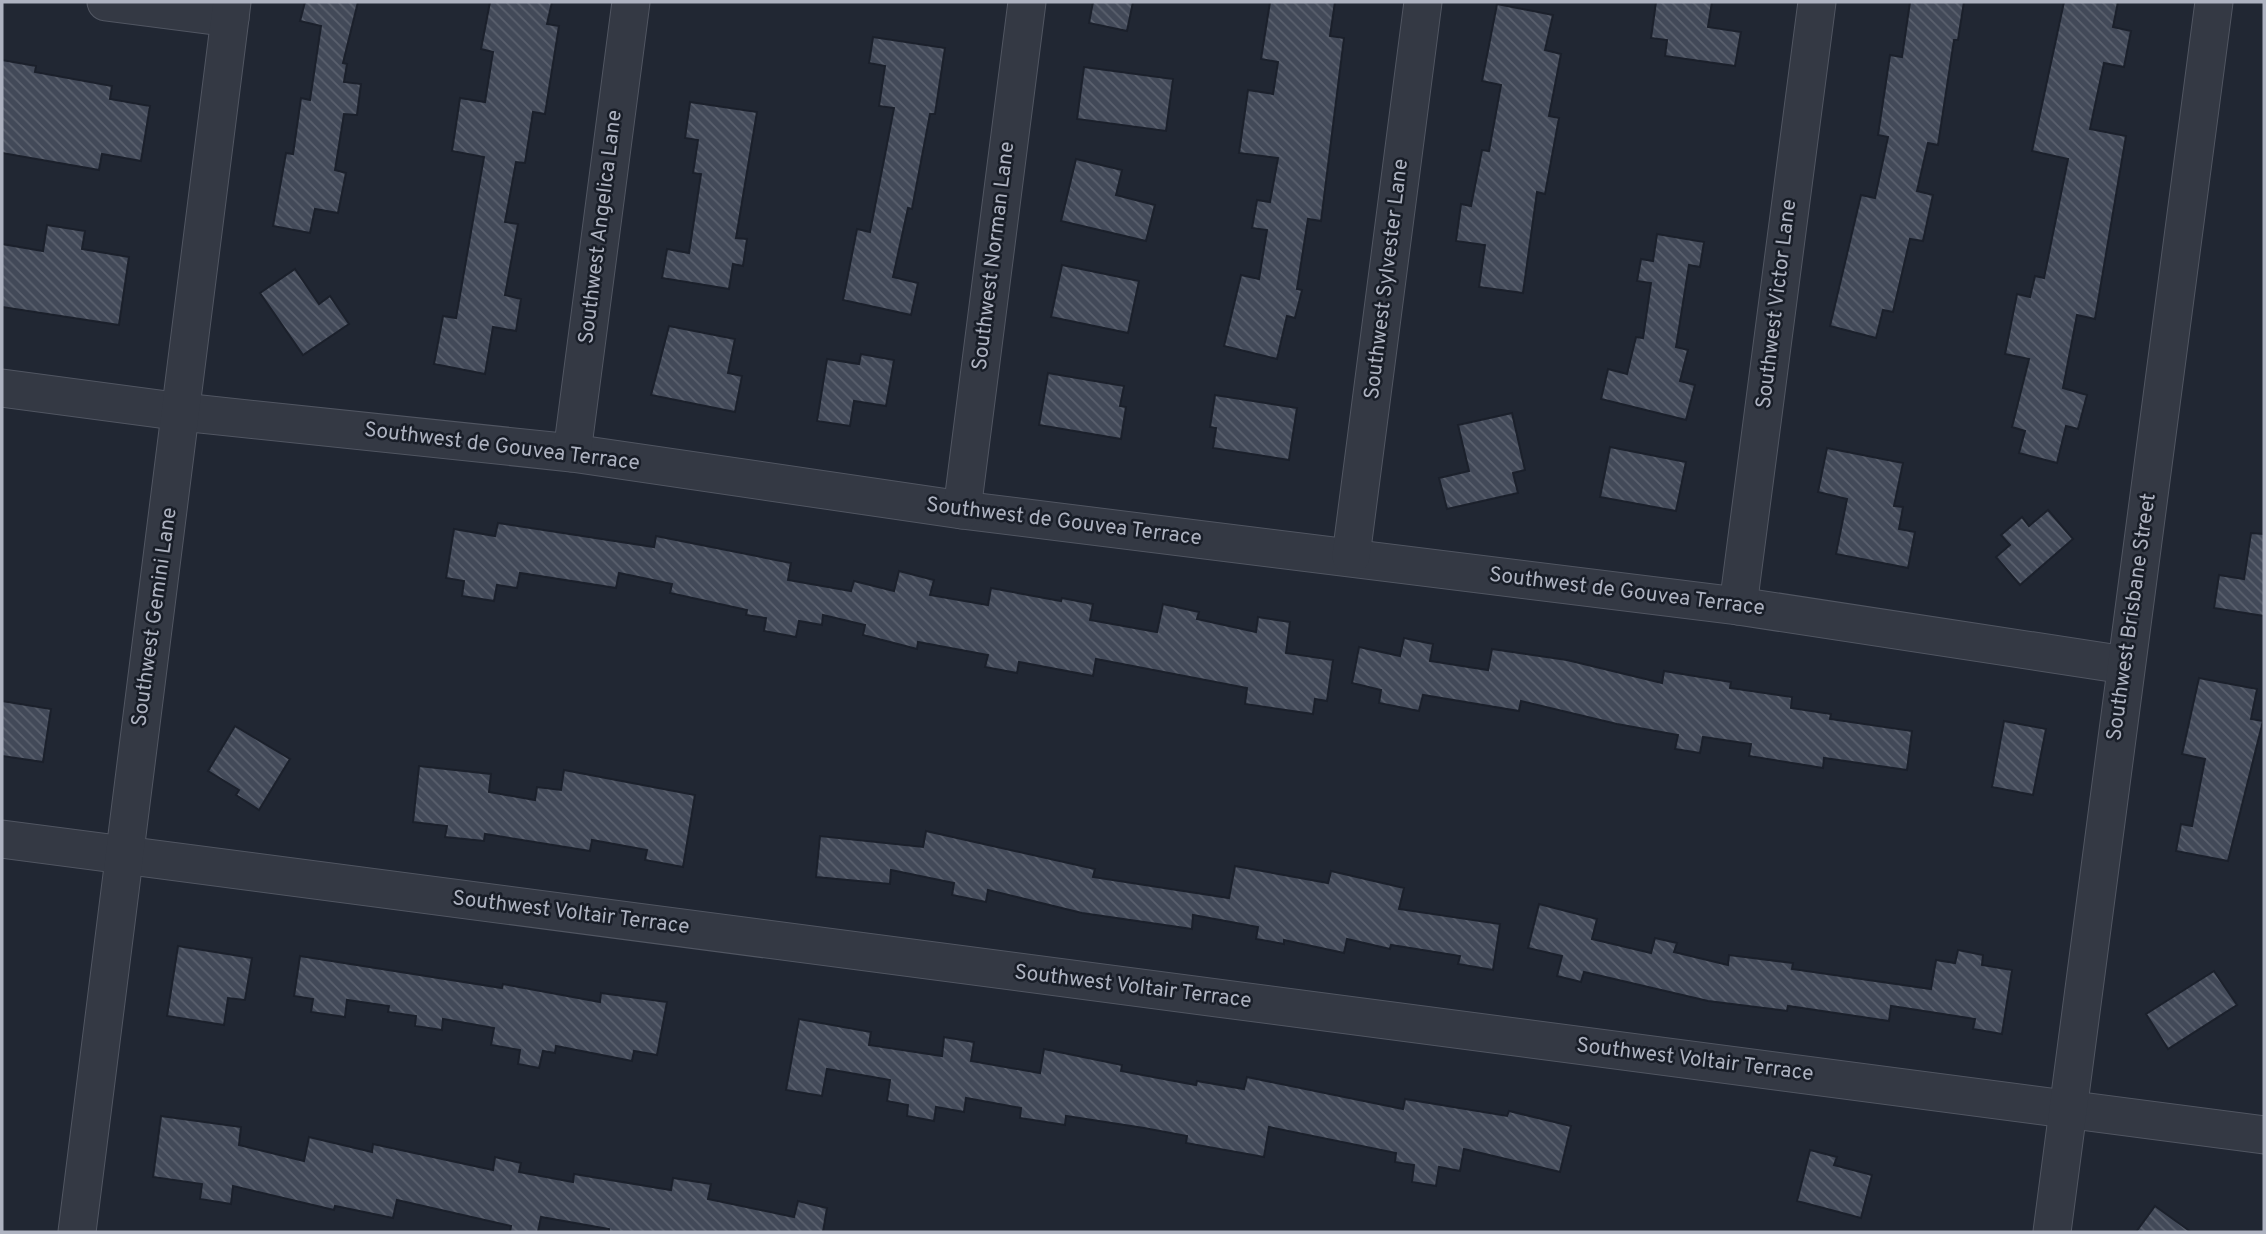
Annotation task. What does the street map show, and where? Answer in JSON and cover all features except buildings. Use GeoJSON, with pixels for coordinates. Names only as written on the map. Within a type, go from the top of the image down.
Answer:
{"type":"FeatureCollection","features":[{"type":"Feature","properties":{"kind":"street"},"geometry":{"type":"LineString","coordinates":[[106,2],[231,10]]}},
{"type":"Feature","properties":{"kind":"street","name":"Southwest Angelica Lane"},"geometry":{"type":"LineString","coordinates":[[572,453],[631,2]]}},
{"type":"Feature","properties":{"kind":"street","name":"Southwest Norman Lane"},"geometry":{"type":"LineString","coordinates":[[962,510],[1027,2]]}},
{"type":"Feature","properties":{"kind":"street","name":"Southwest Sylvester Lane"},"geometry":{"type":"LineString","coordinates":[[1351,556],[1423,2]]}},
{"type":"Feature","properties":{"kind":"street","name":"Southwest Victor Lane"},"geometry":{"type":"LineString","coordinates":[[1738,606],[1817,2]]}},
{"type":"Feature","properties":{"kind":"street","name":"Southwest Brisbane Street"},"geometry":{"type":"LineString","coordinates":[[2052,1232],[2214,2]]}},
{"type":"Feature","properties":{"kind":"street","name":"Southwest Gemini Lane"},"geometry":{"type":"LineString","coordinates":[[77,1232],[231,10]]}},
{"type":"Feature","properties":{"kind":"street","name":"Southwest de Gouvea Terrace"},"geometry":{"type":"LineString","coordinates":[[2,388],[182,412],[572,453],[962,510],[1351,556],[1738,606],[2125,665]]}},
{"type":"Feature","properties":{"kind":"street","name":"Southwest Voltair Terrace"},"geometry":{"type":"LineString","coordinates":[[2,839],[2264,1135]]}}]}
